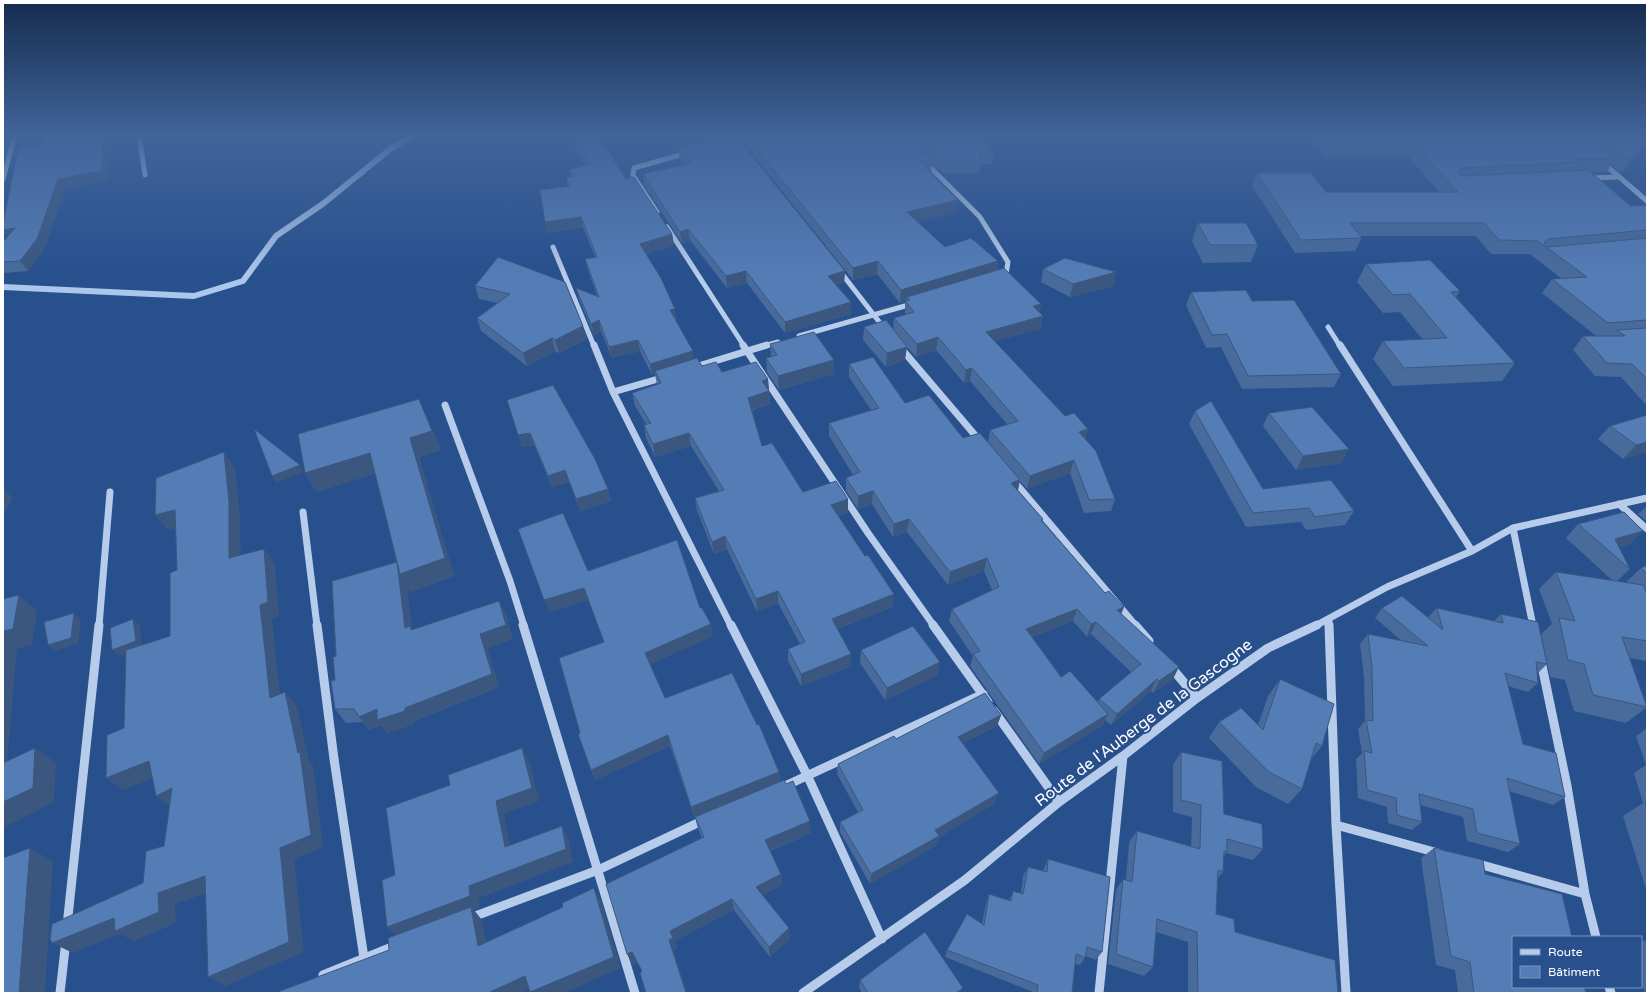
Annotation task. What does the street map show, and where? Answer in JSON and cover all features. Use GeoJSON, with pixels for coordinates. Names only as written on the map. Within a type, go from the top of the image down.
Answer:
{"type":"FeatureCollection","features":[{"type":"Feature","properties":{"kind":"street"},"geometry":{"type":"LineString","coordinates":[[637,181],[747,351],[868,533],[1059,802]]}},
{"type":"Feature","properties":{"kind":"street"},"geometry":{"type":"LineString","coordinates":[[945,181],[980,217],[1008,262],[1006,274],[995,279]]}},
{"type":"Feature","properties":{"kind":"street"},"geometry":{"type":"LineString","coordinates":[[1623,181],[1647,202]]}},
{"type":"Feature","properties":{"kind":"street"},"geometry":{"type":"LineString","coordinates":[[553,247],[613,392],[808,777],[882,939]]}},
{"type":"Feature","properties":{"kind":"street"},"geometry":{"type":"LineString","coordinates":[[835,265],[873,315],[889,333]]}},
{"type":"Feature","properties":{"kind":"street"},"geometry":{"type":"LineString","coordinates":[[791,338],[917,302]]}},
{"type":"Feature","properties":{"kind":"street"},"geometry":{"type":"LineString","coordinates":[[1328,327],[1472,551]]}},
{"type":"Feature","properties":{"kind":"street"},"geometry":{"type":"LineString","coordinates":[[894,339],[986,449]]}},
{"type":"Feature","properties":{"kind":"street"},"geometry":{"type":"LineString","coordinates":[[688,370],[784,341]]}},
{"type":"Feature","properties":{"kind":"street"},"geometry":{"type":"LineString","coordinates":[[613,392],[673,374]]}},
{"type":"Feature","properties":{"kind":"street"},"geometry":{"type":"LineString","coordinates":[[445,405],[510,581],[634,993]]}},
{"type":"Feature","properties":{"kind":"street"},"geometry":{"type":"LineString","coordinates":[[1007,473],[1156,649]]}},
{"type":"Feature","properties":{"kind":"street"},"geometry":{"type":"LineString","coordinates":[[60,993],[93,684],[110,492]]}},
{"type":"Feature","properties":{"kind":"street","name":"Route de l'Auberge de la Gascogne"},"geometry":{"type":"LineString","coordinates":[[803,993],[965,880],[1059,802],[1123,756],[1197,698],[1268,648],[1329,619],[1387,587],[1472,551],[1513,528],[1647,498]]}},
{"type":"Feature","properties":{"kind":"street"},"geometry":{"type":"LineString","coordinates":[[1619,504],[1647,529]]}},
{"type":"Feature","properties":{"kind":"street"},"geometry":{"type":"LineString","coordinates":[[303,512],[334,760],[364,958]]}},
{"type":"Feature","properties":{"kind":"street"},"geometry":{"type":"LineString","coordinates":[[1513,528],[1536,638]]}},
{"type":"Feature","properties":{"kind":"street"},"geometry":{"type":"LineString","coordinates":[[1329,619],[1336,824],[1346,993]]}},
{"type":"Feature","properties":{"kind":"street"},"geometry":{"type":"LineString","coordinates":[[1539,653],[1567,786],[1585,894],[1596,936]]}},
{"type":"Feature","properties":{"kind":"street"},"geometry":{"type":"LineString","coordinates":[[1166,661],[1197,698]]}},
{"type":"Feature","properties":{"kind":"street"},"geometry":{"type":"LineString","coordinates":[[773,791],[808,777],[983,694]]}},
{"type":"Feature","properties":{"kind":"street"},"geometry":{"type":"LineString","coordinates":[[1099,993],[1123,756]]}},
{"type":"Feature","properties":{"kind":"street"},"geometry":{"type":"LineString","coordinates":[[459,922],[598,870],[710,818]]}},
{"type":"Feature","properties":{"kind":"street"},"geometry":{"type":"LineString","coordinates":[[1336,824],[1449,856]]}},
{"type":"Feature","properties":{"kind":"street"},"geometry":{"type":"LineString","coordinates":[[1464,860],[1585,894]]}},
{"type":"Feature","properties":{"kind":"street"},"geometry":{"type":"LineString","coordinates":[[316,978],[408,941]]}},
{"type":"Feature","properties":{"kind":"building"},"geometry":{"type":"Polygon","coordinates":[[[12,181],[57,181],[37,239],[20,261],[3,262],[3,242],[15,228],[3,230],[12,181]]]}},
{"type":"Feature","properties":{"kind":"building"},"geometry":{"type":"Polygon","coordinates":[[[568,181],[637,181],[672,234],[640,244],[661,278],[675,309],[670,310],[693,351],[650,364],[638,340],[609,347],[599,320],[591,324],[576,288],[599,297],[585,259],[597,257],[581,217],[545,222],[540,190],[570,186],[568,181]]]}},
{"type":"Feature","properties":{"kind":"building"},"geometry":{"type":"Polygon","coordinates":[[[648,181],[773,181],[845,271],[828,276],[851,302],[785,322],[746,271],[726,276],[688,229],[680,232],[648,181]]]}},
{"type":"Feature","properties":{"kind":"building"},"geometry":{"type":"Polygon","coordinates":[[[783,181],[939,181],[958,200],[907,212],[945,247],[971,238],[998,261],[901,290],[878,261],[853,268],[783,181]]]}},
{"type":"Feature","properties":{"kind":"building"},"geometry":{"type":"Polygon","coordinates":[[[1263,181],[1318,181],[1326,192],[1458,192],[1449,181],[1602,181],[1631,206],[1645,205],[1647,207],[1647,230],[1548,239],[1544,243],[1548,247],[1647,238],[1647,320],[1608,323],[1552,279],[1587,277],[1538,241],[1499,240],[1484,223],[1350,223],[1362,238],[1301,240],[1263,181]]]}},
{"type":"Feature","properties":{"kind":"building"},"geometry":{"type":"Polygon","coordinates":[[[1198,223],[1246,223],[1258,245],[1210,245],[1198,223]]]}},
{"type":"Feature","properties":{"kind":"building"},"geometry":{"type":"Polygon","coordinates":[[[498,257],[565,282],[583,326],[555,340],[552,338],[523,353],[477,318],[510,294],[475,286],[498,257]]]}},
{"type":"Feature","properties":{"kind":"building"},"geometry":{"type":"Polygon","coordinates":[[[1065,258],[1116,272],[1073,284],[1043,269],[1065,258]]]}},
{"type":"Feature","properties":{"kind":"building"},"geometry":{"type":"Polygon","coordinates":[[[1430,260],[1460,291],[1451,292],[1515,363],[1404,368],[1383,341],[1447,338],[1410,294],[1393,295],[1366,264],[1430,260]]]}},
{"type":"Feature","properties":{"kind":"building"},"geometry":{"type":"Polygon","coordinates":[[[1004,268],[1041,304],[1033,306],[1043,316],[986,332],[1065,416],[1074,413],[1088,429],[1079,432],[1096,451],[1115,499],[1089,500],[1074,460],[1030,476],[990,430],[1018,421],[972,368],[966,370],[938,337],[917,344],[894,318],[914,312],[905,301],[910,300],[907,297],[1004,268]]]}},
{"type":"Feature","properties":{"kind":"building"},"geometry":{"type":"Polygon","coordinates":[[[1246,290],[1252,301],[1294,300],[1341,374],[1248,376],[1227,334],[1212,335],[1191,292],[1246,290]]]}},
{"type":"Feature","properties":{"kind":"building"},"geometry":{"type":"Polygon","coordinates":[[[886,320],[907,347],[887,353],[864,327],[886,320]]]}},
{"type":"Feature","properties":{"kind":"building"},"geometry":{"type":"Polygon","coordinates":[[[1647,328],[1647,379],[1632,364],[1607,363],[1583,336],[1625,336],[1617,330],[1647,328]]]}},
{"type":"Feature","properties":{"kind":"building"},"geometry":{"type":"Polygon","coordinates":[[[814,332],[834,360],[778,376],[766,358],[777,355],[770,344],[814,332]]]}},
{"type":"Feature","properties":{"kind":"building"},"geometry":{"type":"Polygon","coordinates":[[[873,357],[905,403],[929,395],[963,438],[980,433],[1020,480],[1011,483],[1043,519],[1041,520],[1105,593],[1109,591],[1124,607],[1117,610],[1179,667],[1159,681],[1157,679],[1117,714],[1099,699],[1141,664],[1096,622],[1091,624],[1077,609],[1026,629],[1061,677],[1070,671],[1108,714],[1044,753],[973,654],[980,651],[952,609],[999,587],[987,558],[950,572],[909,519],[894,524],[873,491],[858,496],[846,478],[860,472],[829,423],[879,408],[849,364],[873,357]]]}},
{"type":"Feature","properties":{"kind":"building"},"geometry":{"type":"Polygon","coordinates":[[[697,358],[702,366],[716,362],[722,372],[756,362],[768,379],[762,381],[769,391],[748,398],[762,446],[772,443],[803,492],[836,481],[848,499],[831,505],[865,556],[868,555],[894,594],[832,619],[851,654],[801,674],[788,649],[805,642],[778,591],[756,599],[725,536],[712,542],[695,498],[724,490],[689,433],[653,444],[644,425],[651,423],[632,393],[661,383],[655,371],[697,358]]]}},
{"type":"Feature","properties":{"kind":"building"},"geometry":{"type":"Polygon","coordinates":[[[553,385],[595,459],[608,489],[576,499],[565,470],[548,476],[530,433],[518,435],[507,400],[553,385]]]}},
{"type":"Feature","properties":{"kind":"building"},"geometry":{"type":"Polygon","coordinates":[[[419,399],[432,431],[410,438],[445,558],[400,574],[370,453],[305,473],[298,434],[419,399]]]}},
{"type":"Feature","properties":{"kind":"building"},"geometry":{"type":"Polygon","coordinates":[[[1211,401],[1263,489],[1331,480],[1354,511],[1315,517],[1309,508],[1253,513],[1195,411],[1211,401]]]}},
{"type":"Feature","properties":{"kind":"building"},"geometry":{"type":"Polygon","coordinates":[[[1312,407],[1349,449],[1303,456],[1269,413],[1312,407]]]}},
{"type":"Feature","properties":{"kind":"building"},"geometry":{"type":"Polygon","coordinates":[[[1647,415],[1647,442],[1636,445],[1610,426],[1647,415]]]}},
{"type":"Feature","properties":{"kind":"building"},"geometry":{"type":"Polygon","coordinates":[[[254,429],[300,465],[272,476],[254,429]]]}},
{"type":"Feature","properties":{"kind":"building"},"geometry":{"type":"Polygon","coordinates":[[[224,452],[229,501],[229,558],[264,549],[268,602],[260,605],[270,698],[285,692],[298,753],[300,752],[311,835],[280,848],[289,942],[208,977],[205,876],[158,893],[159,912],[115,931],[114,918],[52,943],[50,939],[52,924],[143,883],[146,851],[164,846],[172,788],[156,796],[149,761],[106,778],[107,735],[124,728],[126,650],[170,636],[170,573],[177,570],[175,510],[155,515],[156,478],[224,452]]]}},
{"type":"Feature","properties":{"kind":"building"},"geometry":{"type":"Polygon","coordinates":[[[1624,512],[1643,531],[1615,539],[1630,569],[1578,524],[1624,512]]]}},
{"type":"Feature","properties":{"kind":"building"},"geometry":{"type":"Polygon","coordinates":[[[563,513],[588,571],[677,540],[700,608],[702,608],[711,624],[645,653],[665,698],[732,673],[757,725],[759,724],[779,772],[691,807],[668,735],[591,770],[578,734],[580,733],[559,658],[604,642],[584,588],[544,600],[518,529],[563,513]]]}},
{"type":"Feature","properties":{"kind":"building"},"geometry":{"type":"Polygon","coordinates":[[[397,562],[405,628],[410,626],[411,630],[499,601],[506,625],[480,634],[492,674],[405,708],[405,711],[377,720],[377,709],[359,717],[354,709],[335,709],[331,681],[335,680],[333,657],[336,656],[332,581],[397,562]]]}},
{"type":"Feature","properties":{"kind":"building"},"geometry":{"type":"Polygon","coordinates":[[[1647,565],[1647,574],[1641,568],[1647,565]]]}},
{"type":"Feature","properties":{"kind":"building"},"geometry":{"type":"Polygon","coordinates":[[[1556,572],[1643,585],[1647,594],[1647,641],[1622,637],[1647,707],[1593,695],[1584,664],[1568,660],[1559,618],[1575,621],[1556,572]]]}},
{"type":"Feature","properties":{"kind":"building"},"geometry":{"type":"Polygon","coordinates":[[[19,595],[13,629],[3,631],[3,599],[19,595]]]}},
{"type":"Feature","properties":{"kind":"building"},"geometry":{"type":"Polygon","coordinates":[[[1402,596],[1443,630],[1437,608],[1503,623],[1501,614],[1538,622],[1547,664],[1536,662],[1538,683],[1505,673],[1523,744],[1556,753],[1565,797],[1507,778],[1520,844],[1477,833],[1473,809],[1419,794],[1422,822],[1397,815],[1396,798],[1367,790],[1364,751],[1372,753],[1366,720],[1373,721],[1372,668],[1368,634],[1428,646],[1382,608],[1402,596]]]}},
{"type":"Feature","properties":{"kind":"building"},"geometry":{"type":"Polygon","coordinates":[[[74,613],[71,638],[48,645],[44,622],[74,613]]]}},
{"type":"Feature","properties":{"kind":"building"},"geometry":{"type":"Polygon","coordinates":[[[133,619],[136,641],[112,650],[110,628],[133,619]]]}},
{"type":"Feature","properties":{"kind":"building"},"geometry":{"type":"Polygon","coordinates":[[[913,626],[940,662],[887,688],[861,650],[913,626]]]}},
{"type":"Feature","properties":{"kind":"building"},"geometry":{"type":"Polygon","coordinates":[[[1280,679],[1334,704],[1322,746],[1316,743],[1302,789],[1269,772],[1219,722],[1241,708],[1263,730],[1280,679]]]}},
{"type":"Feature","properties":{"kind":"building"},"geometry":{"type":"Polygon","coordinates":[[[985,693],[1001,715],[958,737],[999,793],[935,830],[939,836],[871,874],[840,822],[863,810],[838,764],[894,736],[896,739],[985,693]]]}},
{"type":"Feature","properties":{"kind":"building"},"geometry":{"type":"Polygon","coordinates":[[[35,748],[33,788],[3,802],[3,763],[35,748]]]}},
{"type":"Feature","properties":{"kind":"building"},"geometry":{"type":"Polygon","coordinates":[[[522,748],[532,788],[496,801],[505,847],[562,826],[566,849],[469,886],[470,896],[387,927],[382,880],[395,875],[386,808],[450,785],[448,775],[522,748]]]}},
{"type":"Feature","properties":{"kind":"building"},"geometry":{"type":"Polygon","coordinates":[[[1181,752],[1222,761],[1224,814],[1262,824],[1263,849],[1227,839],[1227,852],[1224,851],[1223,872],[1218,870],[1216,914],[1234,919],[1235,932],[1335,960],[1338,993],[1198,993],[1197,932],[1157,919],[1153,967],[1116,954],[1123,879],[1132,882],[1137,831],[1200,849],[1201,805],[1181,800],[1181,752]]]}},
{"type":"Feature","properties":{"kind":"building"},"geometry":{"type":"Polygon","coordinates":[[[784,780],[786,784],[793,781],[810,821],[765,840],[781,874],[756,887],[789,928],[769,947],[732,899],[670,931],[673,938],[669,940],[686,993],[646,993],[640,973],[642,971],[632,952],[627,954],[606,884],[704,837],[695,817],[784,780]]]}},
{"type":"Feature","properties":{"kind":"building"},"geometry":{"type":"Polygon","coordinates":[[[30,848],[19,993],[3,993],[3,858],[30,848]]]}},
{"type":"Feature","properties":{"kind":"building"},"geometry":{"type":"Polygon","coordinates":[[[1434,848],[1483,860],[1485,874],[1562,894],[1572,936],[1512,936],[1512,988],[1584,988],[1586,993],[1474,993],[1470,962],[1451,956],[1434,848]]]}},
{"type":"Feature","properties":{"kind":"building"},"geometry":{"type":"Polygon","coordinates":[[[1048,859],[1110,877],[1102,952],[1087,947],[1085,958],[1076,954],[1072,993],[1037,993],[1038,985],[947,950],[967,914],[984,925],[989,894],[1011,901],[1013,891],[1023,894],[1028,867],[1047,872],[1048,859]]]}},
{"type":"Feature","properties":{"kind":"building"},"geometry":{"type":"Polygon","coordinates":[[[594,888],[614,957],[530,992],[525,976],[488,993],[275,993],[389,950],[388,938],[471,907],[478,946],[563,907],[562,903],[594,888]]]}},
{"type":"Feature","properties":{"kind":"building"},"geometry":{"type":"Polygon","coordinates":[[[925,932],[963,988],[956,993],[868,993],[860,980],[925,932]]]}},
{"type":"Feature","properties":{"kind":"waterway"},"geometry":{"type":"LineString","coordinates":[[3,287],[194,296],[243,281],[276,236],[324,203],[350,181]]}}]}
